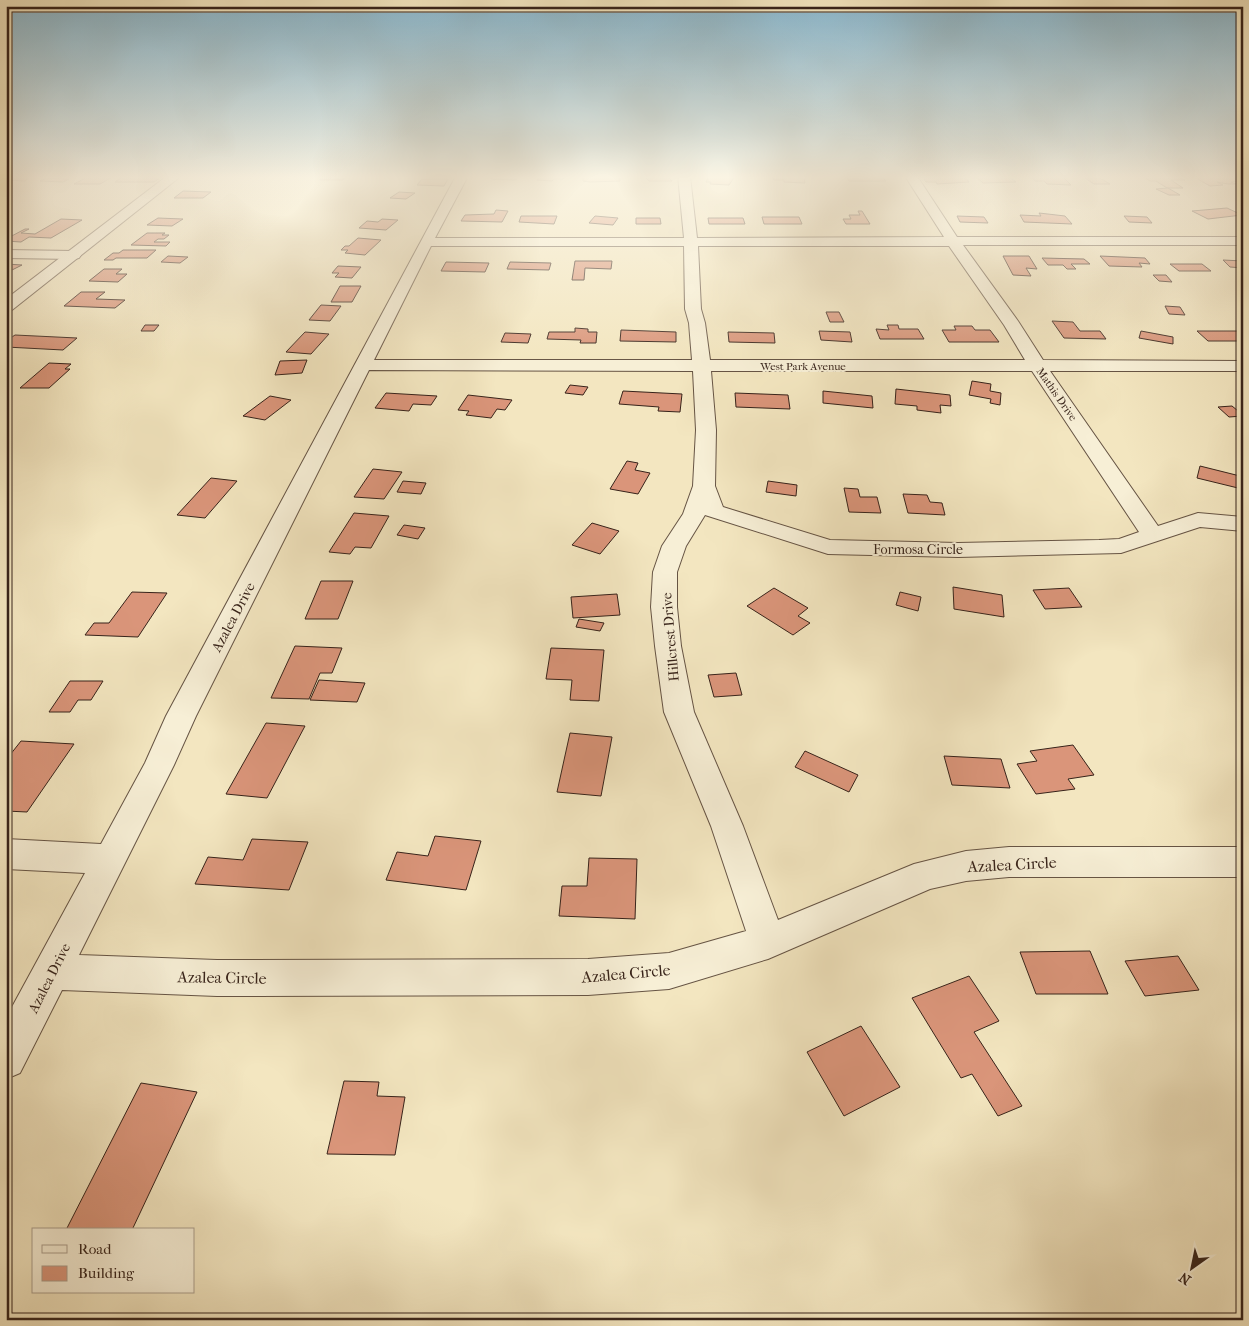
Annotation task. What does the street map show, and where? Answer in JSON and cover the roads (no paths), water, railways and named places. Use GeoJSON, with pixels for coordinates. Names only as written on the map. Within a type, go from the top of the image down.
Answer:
{"type":"FeatureCollection","features":[{"type":"Feature","properties":{"kind":"street"},"geometry":{"type":"LineString","coordinates":[[6,307],[95,238]]}},
{"type":"Feature","properties":{"kind":"street","name":"Azalea Drive"},"geometry":{"type":"LineString","coordinates":[[6,1059],[159,765],[181,716],[428,238]]}},
{"type":"Feature","properties":{"kind":"street","name":"Hillcrest Drive"},"geometry":{"type":"LineString","coordinates":[[691,238],[694,309],[697,323],[706,430],[704,486],[694,514],[674,546],[665,572],[664,607],[668,646],[679,712],[727,826],[768,942]]}},
{"type":"Feature","properties":{"kind":"street","name":"Mathis Drive"},"geometry":{"type":"LineString","coordinates":[[951,238],[1153,535]]}},
{"type":"Feature","properties":{"kind":"street"},"geometry":{"type":"LineString","coordinates":[[426,242],[1243,241]]}},
{"type":"Feature","properties":{"kind":"street"},"geometry":{"type":"LineString","coordinates":[[6,254],[74,254]]}},
{"type":"Feature","properties":{"kind":"street","name":"West Park Avenue"},"geometry":{"type":"LineString","coordinates":[[363,365],[1243,366]]}},
{"type":"Feature","properties":{"kind":"street","name":"Formosa Circle"},"geometry":{"type":"LineString","coordinates":[[704,486],[713,511],[828,547],[949,550],[1099,548],[1121,546],[1153,535]]}},
{"type":"Feature","properties":{"kind":"street"},"geometry":{"type":"LineString","coordinates":[[1153,535],[1198,520],[1243,524]]}},
{"type":"Feature","properties":{"kind":"street"},"geometry":{"type":"LineString","coordinates":[[6,854],[110,859]]}},
{"type":"Feature","properties":{"kind":"street","name":"Azalea Circle"},"geometry":{"type":"LineString","coordinates":[[51,972],[217,978],[588,977],[669,971],[768,942],[926,875],[966,866],[1009,862],[1243,862]]}}]}
